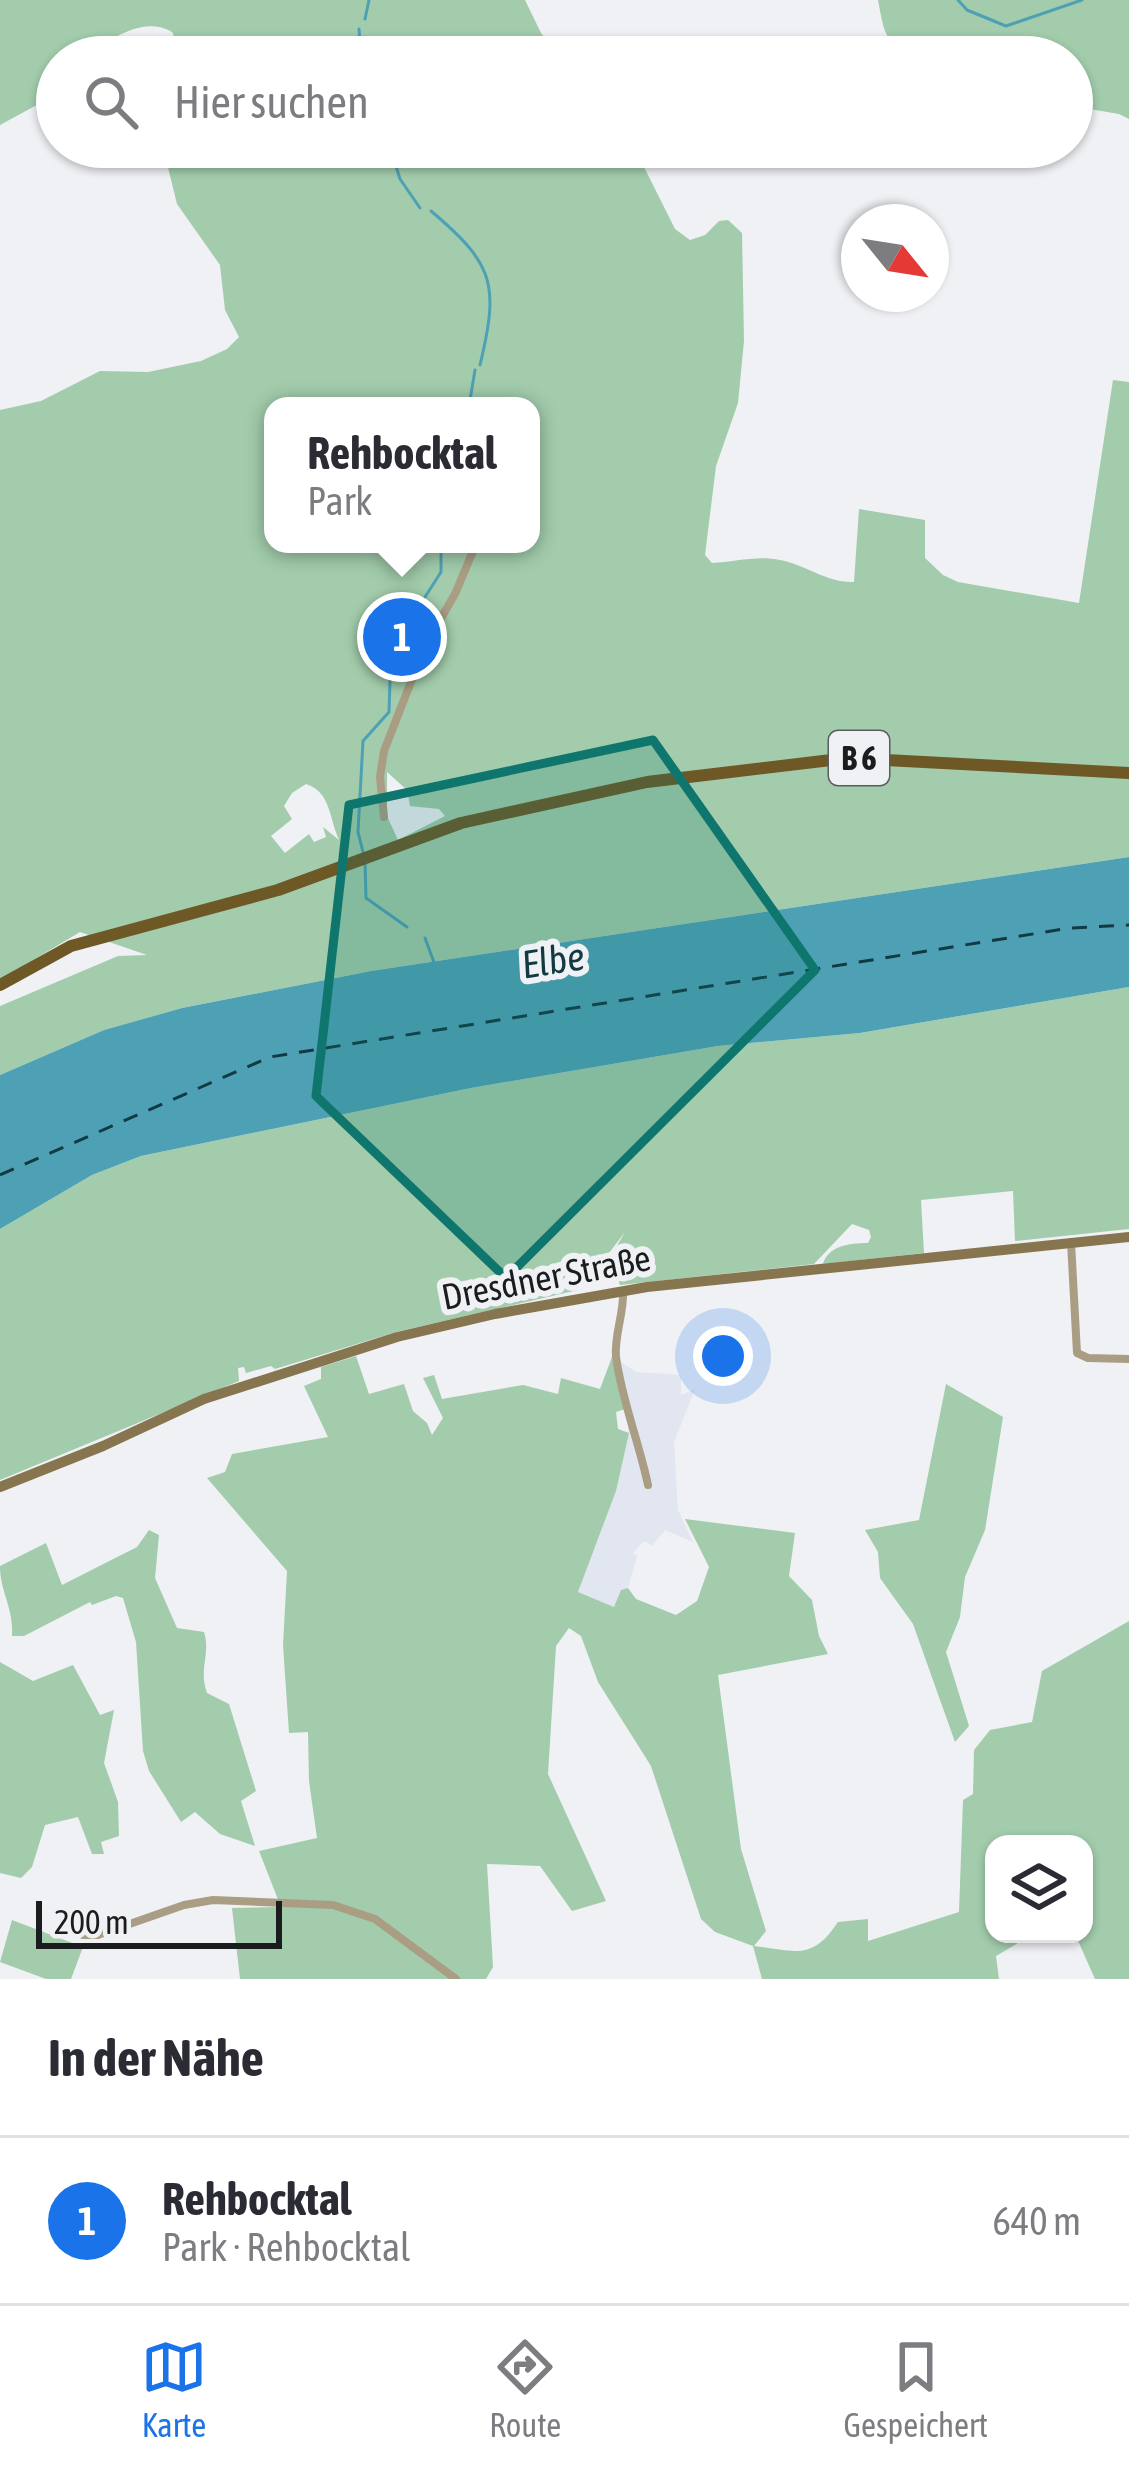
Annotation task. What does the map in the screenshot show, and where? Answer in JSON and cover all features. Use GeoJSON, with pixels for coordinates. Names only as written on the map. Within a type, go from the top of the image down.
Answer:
{"type":"FeatureCollection","features":[{"type":"Feature","properties":{"kind":"main road","name":"B 6"},"geometry":{"type":"LineString","coordinates":[[0,986],[70,946],[278,890],[504,811],[647,782],[848,758],[1129,773]]}},
{"type":"Feature","properties":{"kind":"main road","name":"Dresdner Straße"},"geometry":{"type":"LineString","coordinates":[[0,1487],[204,1399],[397,1337],[623,1290],[1129,1237]]}},
{"type":"Feature","properties":{"kind":"street"},"geometry":{"type":"LineString","coordinates":[[384,818],[380,776],[384,751],[424,646],[472,553]]}},
{"type":"Feature","properties":{"kind":"street"},"geometry":{"type":"LineString","coordinates":[[1071,1242],[1077,1353],[1088,1358],[1129,1359]]}},
{"type":"Feature","properties":{"kind":"street"},"geometry":{"type":"LineString","coordinates":[[623,1290],[616,1353],[648,1485]]}},
{"type":"Feature","properties":{"kind":"street"},"geometry":{"type":"LineString","coordinates":[[83,1935],[98,1935],[184,1904],[213,1900],[333,1905],[375,1919],[456,1979]]}},
{"type":"Feature","properties":{"kind":"highlighted area"},"geometry":{"type":"Polygon","coordinates":[[[653,740],[815,970],[506,1278],[316,1096],[349,805],[653,740]]]}},
{"type":"Feature","properties":{"kind":"shaded area"},"geometry":{"type":"Polygon","coordinates":[[[618,1360],[636,1372],[681,1375],[681,1395],[695,1389],[674,1442],[678,1510],[693,1542],[665,1530],[652,1546],[644,1541],[633,1553],[637,1556],[628,1588],[621,1590],[614,1607],[578,1592],[616,1491],[628,1433],[627,1395],[618,1360]]]}},
{"type":"Feature","properties":{"kind":"green space"},"geometry":{"type":"Polygon","coordinates":[[[0,0],[525,0],[544,36],[174,36],[150,26],[119,36],[36,36],[36,105],[0,125],[0,0]]]}},
{"type":"Feature","properties":{"kind":"green space"},"geometry":{"type":"Polygon","coordinates":[[[878,0],[1129,0],[1129,119],[1093,110],[1093,36],[888,36],[878,0]]]}},
{"type":"Feature","properties":{"kind":"green space"},"geometry":{"type":"Polygon","coordinates":[[[168,168],[644,168],[675,229],[690,240],[705,235],[719,221],[728,220],[742,233],[744,341],[738,403],[716,466],[705,555],[712,563],[754,558],[790,562],[835,580],[854,582],[859,509],[925,520],[925,558],[958,582],[1079,603],[1113,380],[1129,382],[1129,857],[371,971],[182,1008],[104,1030],[0,1075],[0,1006],[118,956],[147,955],[80,932],[0,980],[0,410],[41,401],[100,371],[148,372],[201,361],[227,349],[239,337],[225,310],[220,265],[177,204],[168,168]],[[387,772],[387,816],[398,840],[445,816],[439,809],[410,806],[407,790],[387,772]],[[306,784],[284,806],[292,819],[271,836],[285,853],[309,834],[314,842],[326,837],[323,827],[339,840],[320,793],[306,784]]]}},
{"type":"Feature","properties":{"kind":"green space"},"geometry":{"type":"Polygon","coordinates":[[[1129,987],[1129,1229],[1015,1241],[1013,1191],[921,1200],[924,1253],[823,1264],[834,1249],[868,1243],[869,1230],[852,1224],[814,1264],[620,1285],[610,1258],[625,1232],[606,1257],[587,1259],[579,1267],[578,1290],[396,1332],[275,1369],[246,1373],[244,1367],[238,1368],[239,1381],[0,1480],[0,1229],[92,1175],[141,1156],[471,1088],[718,1046],[860,1033],[1129,987]]]}},
{"type":"Feature","properties":{"kind":"green space"},"geometry":{"type":"Polygon","coordinates":[[[356,1356],[369,1394],[404,1384],[413,1411],[432,1435],[443,1418],[423,1378],[434,1375],[442,1399],[523,1385],[558,1394],[561,1378],[600,1389],[612,1357],[625,1409],[616,1412],[618,1429],[629,1433],[616,1491],[578,1592],[614,1607],[621,1590],[628,1588],[636,1599],[676,1615],[697,1601],[709,1567],[685,1519],[795,1533],[789,1576],[812,1600],[828,1654],[718,1675],[741,1849],[766,1931],[754,1946],[793,1951],[811,1948],[838,1922],[868,1919],[868,1941],[959,1912],[963,1800],[973,1794],[974,1750],[990,1730],[1032,1722],[1042,1671],[1129,1621],[1129,1979],[1095,1979],[1079,1943],[1093,1943],[1093,1835],[985,1835],[985,1943],[1018,1943],[996,1956],[999,1979],[762,1979],[753,1946],[715,1932],[701,1919],[651,1766],[598,1682],[581,1636],[569,1628],[556,1646],[548,1774],[606,1901],[572,1911],[540,1866],[487,1864],[493,1967],[486,1979],[240,1979],[232,1908],[281,1907],[259,1851],[317,1838],[308,1732],[289,1733],[283,1645],[287,1571],[207,1478],[225,1472],[232,1454],[328,1437],[304,1386],[321,1379],[321,1367],[356,1356]]]}},
{"type":"Feature","properties":{"kind":"green space"},"geometry":{"type":"Polygon","coordinates":[[[946,1384],[1003,1417],[985,1530],[965,1577],[960,1617],[946,1652],[969,1726],[955,1742],[913,1624],[880,1578],[878,1552],[865,1530],[919,1520],[946,1384]]]}},
{"type":"Feature","properties":{"kind":"green space"},"geometry":{"type":"Polygon","coordinates":[[[149,1530],[159,1535],[155,1578],[177,1628],[204,1632],[207,1693],[229,1704],[256,1791],[241,1801],[255,1846],[220,1834],[195,1812],[181,1822],[149,1771],[143,1751],[136,1642],[123,1598],[90,1602],[24,1636],[12,1636],[0,1566],[46,1543],[62,1585],[137,1547],[149,1530]]]}},
{"type":"Feature","properties":{"kind":"green space"},"geometry":{"type":"Polygon","coordinates":[[[0,1662],[33,1681],[73,1665],[100,1715],[114,1710],[104,1763],[118,1802],[119,1836],[101,1842],[104,1854],[92,1854],[78,1817],[45,1825],[32,1867],[21,1878],[0,1873],[0,1662]]]}},
{"type":"Feature","properties":{"kind":"green space"},"geometry":{"type":"Polygon","coordinates":[[[12,1920],[83,1947],[71,1979],[46,1979],[0,1962],[12,1920]]]}},
{"type":"Feature","properties":{"kind":"water","name":"Elbe"},"geometry":{"type":"Polygon","coordinates":[[[1129,857],[1129,987],[860,1033],[718,1046],[471,1088],[141,1156],[92,1175],[0,1229],[0,1075],[104,1030],[182,1008],[371,971],[1129,857]]]}},
{"type":"Feature","properties":{"kind":"waterway"},"geometry":{"type":"LineString","coordinates":[[365,19],[369,0]]}},
{"type":"Feature","properties":{"kind":"waterway"},"geometry":{"type":"LineString","coordinates":[[958,0],[967,10],[1006,26],[1082,0]]}},
{"type":"Feature","properties":{"kind":"waterway"},"geometry":{"type":"LineString","coordinates":[[359,29],[360,36]]}},
{"type":"Feature","properties":{"kind":"waterway"},"geometry":{"type":"LineString","coordinates":[[397,168],[420,208]]}},
{"type":"Feature","properties":{"kind":"waterway"},"geometry":{"type":"LineString","coordinates":[[431,211],[468,247],[487,278],[489,315],[480,365]]}},
{"type":"Feature","properties":{"kind":"waterway"},"geometry":{"type":"LineString","coordinates":[[470,397],[475,370]]}},
{"type":"Feature","properties":{"kind":"waterway"},"geometry":{"type":"LineString","coordinates":[[363,852],[358,832],[363,741],[389,712],[391,650],[441,572],[441,553]]}},
{"type":"Feature","properties":{"kind":"waterway"},"geometry":{"type":"LineString","coordinates":[[365,861],[366,898],[407,927]]}},
{"type":"Feature","properties":{"kind":"waterway"},"geometry":{"type":"LineString","coordinates":[[425,938],[435,965]]}},
{"type":"Feature","properties":{"kind":"ferry route"},"geometry":{"type":"LineString","coordinates":[[0,1175],[270,1057],[1070,928],[1129,925]]}},
{"type":"Feature","properties":{"kind":"place","name":"Rehbocktal"},"geometry":{"type":"Point","coordinates":[402,637]}}]}
